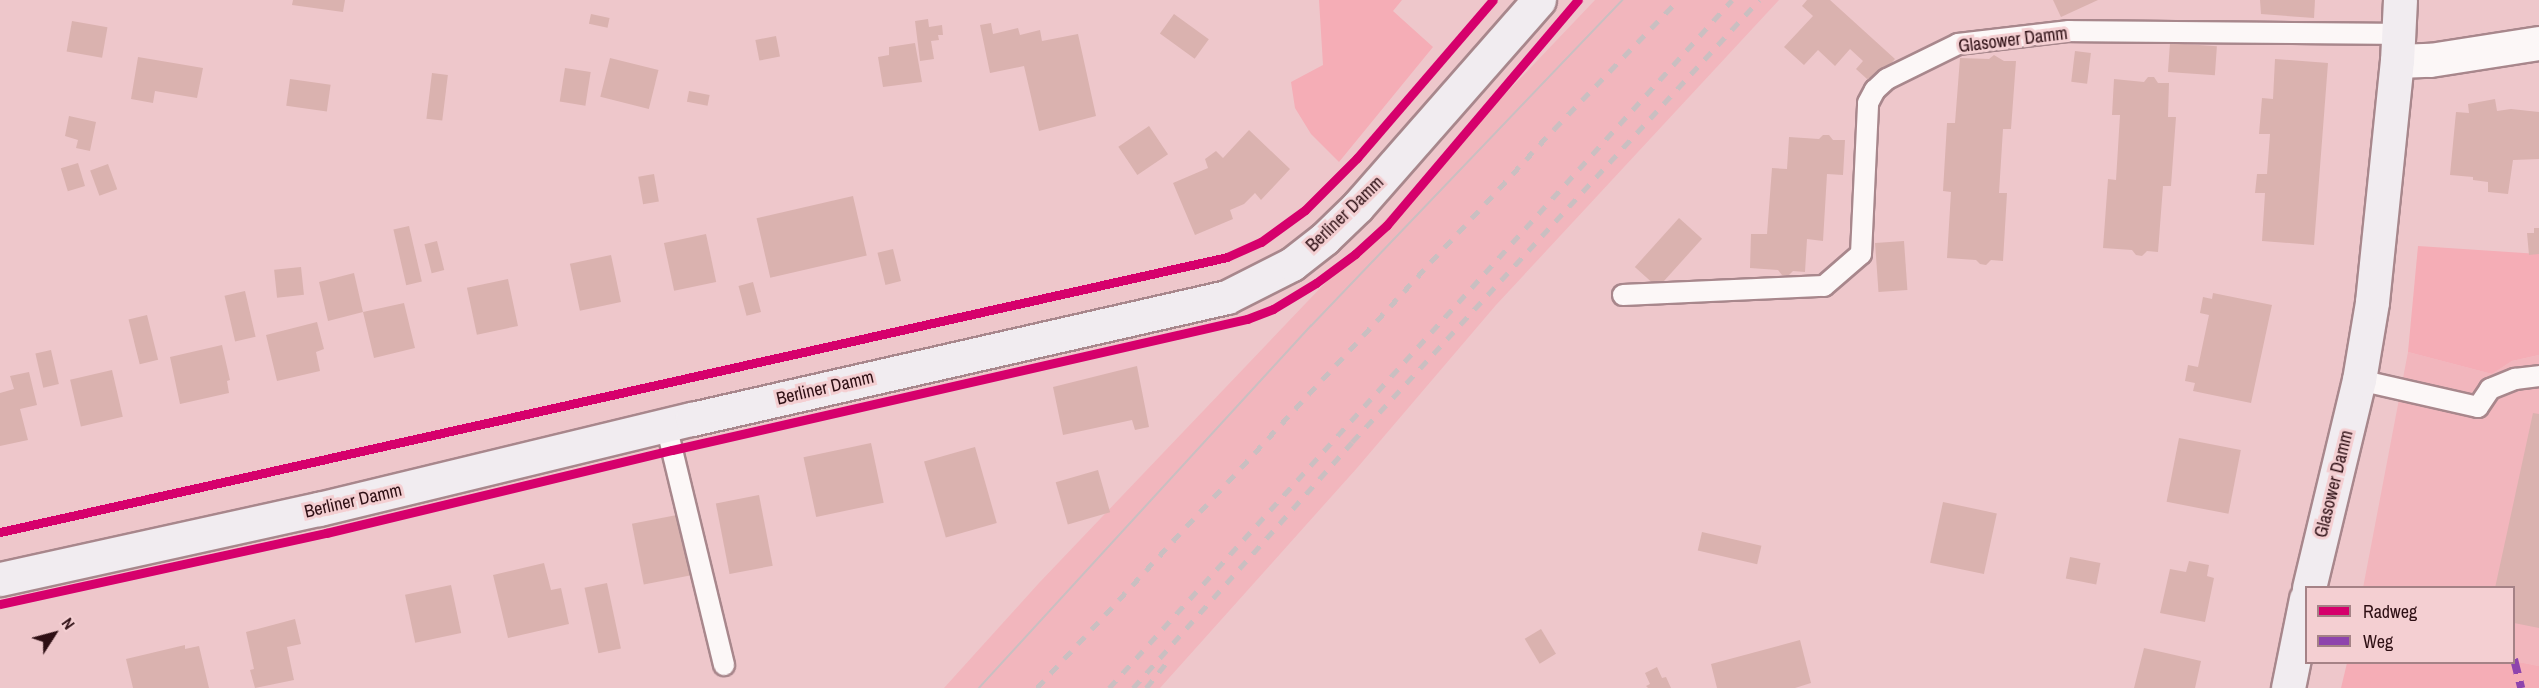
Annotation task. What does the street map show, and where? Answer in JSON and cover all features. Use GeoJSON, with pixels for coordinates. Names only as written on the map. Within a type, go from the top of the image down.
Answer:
{"type":"FeatureCollection","features":[{"type":"Feature","properties":{"kind":"main road","name":"Berliner Damm"},"geometry":{"type":"LineString","coordinates":[[0,579],[319,509],[666,425],[1227,297],[1292,264],[1324,239],[1358,206],[1539,0]]}},
{"type":"Feature","properties":{"kind":"main road","name":"Glasower Damm"},"geometry":{"type":"LineString","coordinates":[[2309,586],[2359,380],[2372,302],[2398,48],[2400,0]]}},
{"type":"Feature","properties":{"kind":"main road"},"geometry":{"type":"LineString","coordinates":[[2288,688],[2305,608]]}},
{"type":"Feature","properties":{"kind":"street"},"geometry":{"type":"LineString","coordinates":[[2398,48],[2430,60],[2539,43]]}},
{"type":"Feature","properties":{"kind":"lane","name":"Glasower Damm"},"geometry":{"type":"LineString","coordinates":[[1623,295],[1824,286],[1861,254],[1868,103],[1875,90],[1887,79],[1958,44],[2069,31],[2398,48]]}},
{"type":"Feature","properties":{"kind":"lane"},"geometry":{"type":"LineString","coordinates":[[2359,380],[2478,407],[2490,389],[2515,379],[2539,376]]}},
{"type":"Feature","properties":{"kind":"lane"},"geometry":{"type":"LineString","coordinates":[[666,425],[724,665]]}},
{"type":"Feature","properties":{"kind":"shaded area"},"geometry":{"type":"Polygon","coordinates":[[[1319,0],[1402,0],[1393,11],[1433,47],[1339,162],[1311,134],[1295,108],[1291,82],[1323,65],[1319,0]]]}},
{"type":"Feature","properties":{"kind":"shaded area"},"geometry":{"type":"Polygon","coordinates":[[[1595,0],[1779,0],[1496,305],[1357,468],[1160,688],[944,688],[1039,583],[1595,0]]]}},
{"type":"Feature","properties":{"kind":"shaded area"},"geometry":{"type":"Polygon","coordinates":[[[2418,246],[2539,254],[2539,355],[2512,361],[2492,374],[2408,352],[2418,246]]]}},
{"type":"Feature","properties":{"kind":"shaded area"},"geometry":{"type":"Polygon","coordinates":[[[2408,352],[2492,374],[2512,361],[2539,355],[2539,666],[2515,661],[2515,586],[2363,586],[2408,352]]]}},
{"type":"Feature","properties":{"kind":"shaded area"},"geometry":{"type":"Polygon","coordinates":[[[2515,661],[2539,666],[2539,688],[2341,688],[2347,664],[2515,664],[2515,661]]]}},
{"type":"Feature","properties":{"kind":"building"},"geometry":{"type":"Polygon","coordinates":[[[293,0],[345,0],[343,12],[292,5],[293,0]]]}},
{"type":"Feature","properties":{"kind":"building"},"geometry":{"type":"Polygon","coordinates":[[[1807,0],[1830,0],[1895,59],[1882,74],[1867,79],[1856,69],[1863,61],[1850,49],[1835,66],[1818,50],[1804,65],[1784,47],[1813,16],[1802,6],[1807,0]]]}},
{"type":"Feature","properties":{"kind":"building"},"geometry":{"type":"Polygon","coordinates":[[[2053,0],[2098,0],[2061,17],[2053,0]]]}},
{"type":"Feature","properties":{"kind":"building"},"geometry":{"type":"Polygon","coordinates":[[[2260,0],[2315,0],[2314,18],[2261,14],[2260,0]]]}},
{"type":"Feature","properties":{"kind":"building"},"geometry":{"type":"Polygon","coordinates":[[[591,14],[610,18],[608,28],[589,24],[591,14]]]}},
{"type":"Feature","properties":{"kind":"building"},"geometry":{"type":"Polygon","coordinates":[[[1174,14],[1209,39],[1195,59],[1160,33],[1174,14]]]}},
{"type":"Feature","properties":{"kind":"building"},"geometry":{"type":"Polygon","coordinates":[[[928,19],[929,27],[942,25],[943,35],[938,35],[939,40],[931,41],[934,59],[920,61],[915,21],[928,19]]]}},
{"type":"Feature","properties":{"kind":"building"},"geometry":{"type":"Polygon","coordinates":[[[72,21],[107,27],[102,58],[67,52],[72,21]]]}},
{"type":"Feature","properties":{"kind":"building"},"geometry":{"type":"Polygon","coordinates":[[[991,23],[993,34],[1018,28],[1020,35],[1040,30],[1042,41],[1078,34],[1096,116],[1039,131],[1024,66],[990,73],[980,25],[991,23]]]}},
{"type":"Feature","properties":{"kind":"building"},"geometry":{"type":"Polygon","coordinates":[[[776,36],[780,57],[759,61],[755,40],[776,36]]]}},
{"type":"Feature","properties":{"kind":"building"},"geometry":{"type":"Polygon","coordinates":[[[915,43],[922,82],[883,87],[878,57],[889,55],[889,47],[915,43]]]}},
{"type":"Feature","properties":{"kind":"building"},"geometry":{"type":"Polygon","coordinates":[[[2170,43],[2217,46],[2215,75],[2168,72],[2170,43]]]}},
{"type":"Feature","properties":{"kind":"building"},"geometry":{"type":"Polygon","coordinates":[[[2075,51],[2091,53],[2087,84],[2071,82],[2075,51]]]}},
{"type":"Feature","properties":{"kind":"building"},"geometry":{"type":"Polygon","coordinates":[[[1994,55],[2004,61],[2016,61],[2011,129],[2003,129],[1999,193],[2007,193],[2003,261],[1991,260],[1986,265],[1976,260],[1947,258],[1951,192],[1943,191],[1947,123],[1955,123],[1960,58],[1989,59],[1994,55]]]}},
{"type":"Feature","properties":{"kind":"building"},"geometry":{"type":"Polygon","coordinates":[[[138,57],[203,68],[197,98],[155,91],[153,103],[131,99],[138,57]]]}},
{"type":"Feature","properties":{"kind":"building"},"geometry":{"type":"Polygon","coordinates":[[[610,58],[659,70],[649,109],[600,97],[610,58]]]}},
{"type":"Feature","properties":{"kind":"building"},"geometry":{"type":"Polygon","coordinates":[[[2275,59],[2328,63],[2314,245],[2262,241],[2265,193],[2255,193],[2257,174],[2267,174],[2270,134],[2259,134],[2262,98],[2273,99],[2275,59]]]}},
{"type":"Feature","properties":{"kind":"building"},"geometry":{"type":"Polygon","coordinates":[[[565,68],[591,72],[585,106],[560,102],[565,68]]]}},
{"type":"Feature","properties":{"kind":"building"},"geometry":{"type":"Polygon","coordinates":[[[432,73],[448,75],[442,121],[426,119],[432,73]]]}},
{"type":"Feature","properties":{"kind":"building"},"geometry":{"type":"Polygon","coordinates":[[[2148,77],[2154,77],[2158,83],[2169,83],[2168,117],[2176,117],[2171,186],[2163,186],[2158,252],[2147,251],[2142,256],[2136,255],[2132,250],[2103,248],[2108,179],[2116,180],[2120,115],[2112,115],[2114,79],[2144,82],[2148,77]]]}},
{"type":"Feature","properties":{"kind":"building"},"geometry":{"type":"Polygon","coordinates":[[[290,79],[331,85],[327,111],[286,106],[290,79]]]}},
{"type":"Feature","properties":{"kind":"building"},"geometry":{"type":"Polygon","coordinates":[[[689,91],[710,95],[708,106],[687,102],[689,91]]]}},
{"type":"Feature","properties":{"kind":"building"},"geometry":{"type":"Polygon","coordinates":[[[2495,99],[2497,111],[2511,109],[2539,112],[2539,159],[2513,160],[2508,194],[2488,192],[2488,182],[2473,180],[2473,177],[2450,175],[2456,112],[2469,113],[2468,104],[2495,99]]]}},
{"type":"Feature","properties":{"kind":"building"},"geometry":{"type":"Polygon","coordinates":[[[69,116],[96,122],[90,151],[76,148],[78,140],[65,136],[69,116]]]}},
{"type":"Feature","properties":{"kind":"building"},"geometry":{"type":"Polygon","coordinates":[[[1149,126],[1168,154],[1137,175],[1118,147],[1149,126]]]}},
{"type":"Feature","properties":{"kind":"building"},"geometry":{"type":"Polygon","coordinates":[[[1249,130],[1290,169],[1261,200],[1255,193],[1244,204],[1230,210],[1233,219],[1195,235],[1173,183],[1208,168],[1205,159],[1216,151],[1223,158],[1249,130]]]}},
{"type":"Feature","properties":{"kind":"building"},"geometry":{"type":"Polygon","coordinates":[[[1823,135],[1829,135],[1833,140],[1845,140],[1843,175],[1827,174],[1823,241],[1807,239],[1805,272],[1793,271],[1789,275],[1782,275],[1778,270],[1750,268],[1751,234],[1767,234],[1772,168],[1787,169],[1789,137],[1819,139],[1823,135]]]}},
{"type":"Feature","properties":{"kind":"building"},"geometry":{"type":"Polygon","coordinates":[[[78,163],[85,186],[68,191],[61,168],[78,163]]]}},
{"type":"Feature","properties":{"kind":"building"},"geometry":{"type":"Polygon","coordinates":[[[108,164],[117,189],[99,196],[90,170],[108,164]]]}},
{"type":"Feature","properties":{"kind":"building"},"geometry":{"type":"Polygon","coordinates":[[[654,174],[659,202],[643,204],[638,177],[654,174]]]}},
{"type":"Feature","properties":{"kind":"building"},"geometry":{"type":"Polygon","coordinates":[[[853,196],[867,255],[770,278],[757,218],[853,196]]]}},
{"type":"Feature","properties":{"kind":"building"},"geometry":{"type":"Polygon","coordinates":[[[1679,218],[1702,239],[1658,288],[1635,267],[1679,218]]]}},
{"type":"Feature","properties":{"kind":"building"},"geometry":{"type":"Polygon","coordinates":[[[409,226],[422,282],[406,285],[393,230],[409,226]]]}},
{"type":"Feature","properties":{"kind":"building"},"geometry":{"type":"Polygon","coordinates":[[[2534,228],[2539,228],[2539,254],[2529,255],[2527,233],[2534,233],[2534,228]]]}},
{"type":"Feature","properties":{"kind":"building"},"geometry":{"type":"Polygon","coordinates":[[[706,234],[716,282],[674,291],[664,243],[706,234]]]}},
{"type":"Feature","properties":{"kind":"building"},"geometry":{"type":"Polygon","coordinates":[[[437,241],[444,270],[432,273],[424,244],[437,241]]]}},
{"type":"Feature","properties":{"kind":"building"},"geometry":{"type":"Polygon","coordinates":[[[1904,241],[1907,290],[1878,292],[1875,243],[1904,241]]]}},
{"type":"Feature","properties":{"kind":"building"},"geometry":{"type":"Polygon","coordinates":[[[893,249],[901,281],[885,285],[877,253],[893,249]]]}},
{"type":"Feature","properties":{"kind":"building"},"geometry":{"type":"Polygon","coordinates":[[[611,255],[621,302],[580,311],[570,264],[611,255]]]}},
{"type":"Feature","properties":{"kind":"building"},"geometry":{"type":"Polygon","coordinates":[[[301,267],[304,295],[277,298],[274,270],[301,267]]]}},
{"type":"Feature","properties":{"kind":"building"},"geometry":{"type":"Polygon","coordinates":[[[354,273],[363,312],[328,321],[319,282],[354,273]]]}},
{"type":"Feature","properties":{"kind":"building"},"geometry":{"type":"Polygon","coordinates":[[[508,279],[518,326],[477,335],[467,288],[508,279]]]}},
{"type":"Feature","properties":{"kind":"building"},"geometry":{"type":"Polygon","coordinates":[[[753,282],[761,312],[747,316],[739,286],[753,282]]]}},
{"type":"Feature","properties":{"kind":"building"},"geometry":{"type":"Polygon","coordinates":[[[245,291],[256,337],[235,342],[225,296],[245,291]]]}},
{"type":"Feature","properties":{"kind":"building"},"geometry":{"type":"Polygon","coordinates":[[[2213,293],[2272,305],[2251,403],[2193,391],[2195,383],[2185,381],[2188,365],[2198,367],[2209,315],[2200,313],[2203,297],[2212,299],[2213,293]]]}},
{"type":"Feature","properties":{"kind":"building"},"geometry":{"type":"Polygon","coordinates":[[[404,303],[415,348],[374,358],[363,312],[404,303]]]}},
{"type":"Feature","properties":{"kind":"building"},"geometry":{"type":"Polygon","coordinates":[[[147,315],[158,360],[140,364],[129,320],[147,315]]]}},
{"type":"Feature","properties":{"kind":"building"},"geometry":{"type":"Polygon","coordinates":[[[317,322],[324,349],[316,352],[320,371],[277,381],[266,335],[317,322]]]}},
{"type":"Feature","properties":{"kind":"building"},"geometry":{"type":"Polygon","coordinates":[[[222,345],[230,380],[227,381],[229,393],[180,404],[170,357],[222,345]]]}},
{"type":"Feature","properties":{"kind":"building"},"geometry":{"type":"Polygon","coordinates":[[[51,350],[59,384],[43,388],[35,354],[51,350]]]}},
{"type":"Feature","properties":{"kind":"building"},"geometry":{"type":"Polygon","coordinates":[[[1137,366],[1149,427],[1135,430],[1132,420],[1063,435],[1053,387],[1137,366]]]}},
{"type":"Feature","properties":{"kind":"building"},"geometry":{"type":"Polygon","coordinates":[[[112,370],[123,417],[81,426],[70,380],[112,370]]]}},
{"type":"Feature","properties":{"kind":"building"},"geometry":{"type":"Polygon","coordinates":[[[29,372],[37,405],[20,409],[28,440],[0,446],[0,393],[14,389],[10,376],[29,372]]]}},
{"type":"Feature","properties":{"kind":"building"},"geometry":{"type":"Polygon","coordinates":[[[2533,413],[2539,414],[2539,628],[2515,623],[2515,586],[2495,586],[2533,413]]]}},
{"type":"Feature","properties":{"kind":"building"},"geometry":{"type":"Polygon","coordinates":[[[2179,438],[2241,450],[2228,514],[2167,502],[2179,438]]]}},
{"type":"Feature","properties":{"kind":"building"},"geometry":{"type":"Polygon","coordinates":[[[871,443],[884,503],[816,517],[804,457],[871,443]]]}},
{"type":"Feature","properties":{"kind":"building"},"geometry":{"type":"Polygon","coordinates":[[[975,447],[997,523],[946,538],[924,462],[975,447]]]}},
{"type":"Feature","properties":{"kind":"building"},"geometry":{"type":"Polygon","coordinates":[[[1098,470],[1110,512],[1068,524],[1056,482],[1098,470]]]}},
{"type":"Feature","properties":{"kind":"building"},"geometry":{"type":"Polygon","coordinates":[[[759,495],[773,566],[730,574],[716,503],[759,495]]]}},
{"type":"Feature","properties":{"kind":"building"},"geometry":{"type":"Polygon","coordinates":[[[1943,502],[1997,513],[1984,574],[1930,563],[1943,502]]]}},
{"type":"Feature","properties":{"kind":"building"},"geometry":{"type":"Polygon","coordinates":[[[682,514],[694,575],[644,585],[632,524],[682,514]]]}},
{"type":"Feature","properties":{"kind":"building"},"geometry":{"type":"Polygon","coordinates":[[[1702,532],[1761,546],[1757,564],[1698,551],[1702,532]]]}},
{"type":"Feature","properties":{"kind":"building"},"geometry":{"type":"Polygon","coordinates":[[[2070,557],[2100,563],[2096,585],[2066,579],[2070,557]]]}},
{"type":"Feature","properties":{"kind":"building"},"geometry":{"type":"Polygon","coordinates":[[[2189,561],[2209,565],[2207,576],[2214,578],[2205,622],[2160,613],[2170,569],[2186,572],[2189,561]]]}},
{"type":"Feature","properties":{"kind":"building"},"geometry":{"type":"Polygon","coordinates":[[[544,563],[551,590],[561,588],[569,624],[508,638],[493,575],[544,563]]]}},
{"type":"Feature","properties":{"kind":"building"},"geometry":{"type":"Polygon","coordinates":[[[607,583],[621,649],[598,653],[585,588],[607,583]]]}},
{"type":"Feature","properties":{"kind":"building"},"geometry":{"type":"Polygon","coordinates":[[[451,585],[461,633],[415,643],[405,595],[451,585]]]}},
{"type":"Feature","properties":{"kind":"building"},"geometry":{"type":"Polygon","coordinates":[[[295,619],[301,644],[287,647],[294,680],[255,688],[250,670],[254,669],[246,632],[295,619]]]}},
{"type":"Feature","properties":{"kind":"building"},"geometry":{"type":"Polygon","coordinates":[[[1541,629],[1556,654],[1540,664],[1525,639],[1541,629]]]}},
{"type":"Feature","properties":{"kind":"building"},"geometry":{"type":"Polygon","coordinates":[[[1800,640],[1811,683],[1795,688],[1717,688],[1711,664],[1800,640]]]}},
{"type":"Feature","properties":{"kind":"building"},"geometry":{"type":"Polygon","coordinates":[[[185,645],[185,649],[199,646],[209,688],[133,688],[126,659],[185,645]]]}},
{"type":"Feature","properties":{"kind":"building"},"geometry":{"type":"Polygon","coordinates":[[[2144,648],[2201,661],[2195,688],[2134,688],[2144,648]]]}},
{"type":"Feature","properties":{"kind":"building"},"geometry":{"type":"Polygon","coordinates":[[[1657,667],[1662,678],[1666,677],[1671,688],[1648,688],[1646,686],[1650,684],[1645,673],[1657,667]]]}},
{"type":"Feature","properties":{"kind":"tram line"},"geometry":{"type":"LineString","coordinates":[[979,688],[1311,326],[1622,0]]}},
{"type":"Feature","properties":{"kind":"railway"},"geometry":{"type":"LineString","coordinates":[[1037,688],[1554,129],[1678,0]]}},
{"type":"Feature","properties":{"kind":"railway"},"geometry":{"type":"LineString","coordinates":[[1109,688],[1732,0]]}},
{"type":"Feature","properties":{"kind":"railway"},"geometry":{"type":"LineString","coordinates":[[1133,688],[1352,442],[1759,0]]}},
{"type":"Feature","properties":{"kind":"railway"},"geometry":{"type":"LineString","coordinates":[[1146,688],[1167,662]]}},
{"type":"Feature","properties":{"kind":"marked path"},"geometry":{"type":"LineString","coordinates":[[2515,663],[2521,688]]}},
{"type":"Feature","properties":{"kind":"cycle path"},"geometry":{"type":"LineString","coordinates":[[0,532],[1227,257],[1261,242],[1305,210],[1357,158],[1493,0]]}},
{"type":"Feature","properties":{"kind":"cycle path"},"geometry":{"type":"LineString","coordinates":[[0,604],[326,533],[672,450],[1247,319],[1273,309],[1316,283],[1355,254],[1387,225],[1578,0]]}}]}
